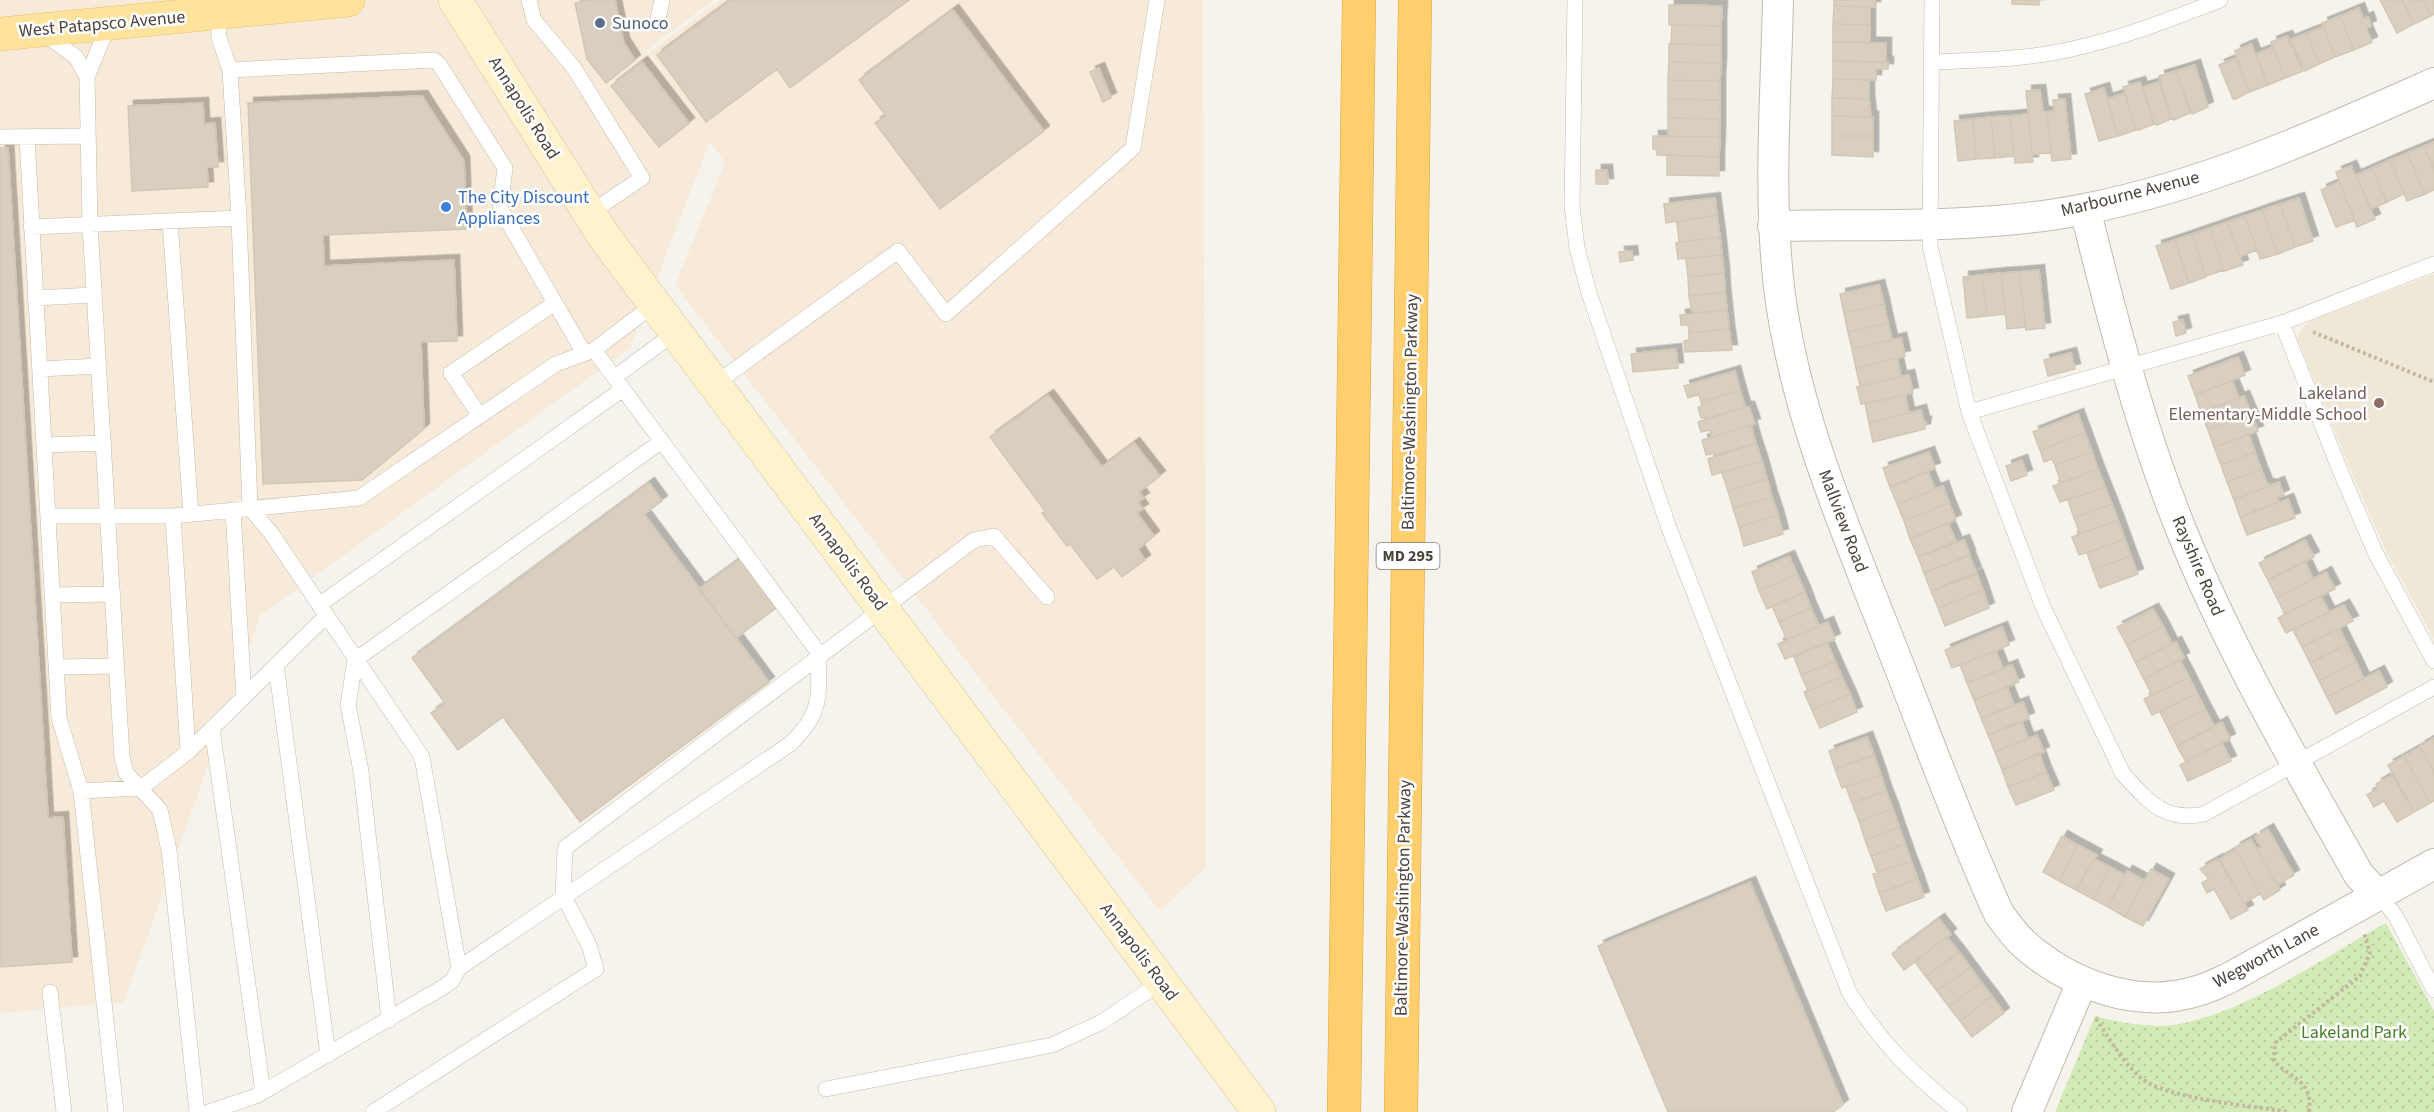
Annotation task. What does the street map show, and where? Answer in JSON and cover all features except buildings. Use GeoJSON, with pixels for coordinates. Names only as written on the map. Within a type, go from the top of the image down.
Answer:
{"type":"FeatureCollection","features":[{"type":"Feature","properties":{"kind":"highway","name":"MD 295"},"geometry":{"type":"LineString","coordinates":[[1344,1112],[1359,0]]}},
{"type":"Feature","properties":{"kind":"highway","name":"Baltimore-Washington Parkway"},"geometry":{"type":"LineString","coordinates":[[1401,1112],[1416,0]]}},
{"type":"Feature","properties":{"kind":"main road","name":"West Patapsco Avenue"},"geometry":{"type":"LineString","coordinates":[[0,34],[348,0]]}},
{"type":"Feature","properties":{"kind":"main road","name":"Annapolis Road"},"geometry":{"type":"LineString","coordinates":[[455,0],[605,238],[656,303],[1259,1112]]}},
{"type":"Feature","properties":{"kind":"street","name":"Mallview Road"},"geometry":{"type":"LineString","coordinates":[[1778,0],[1773,226],[1783,312],[1809,427],[1834,501],[2000,914],[2021,941],[2048,963],[2082,982]]}},
{"type":"Feature","properties":{"kind":"street","name":"Marbourne Avenue"},"geometry":{"type":"LineString","coordinates":[[1773,226],[2014,219],[2085,209],[2164,189],[2245,162],[2341,124],[2434,82]]}},
{"type":"Feature","properties":{"kind":"street","name":"Rayshire Road"},"geometry":{"type":"LineString","coordinates":[[2085,209],[2125,368],[2180,526],[2242,663],[2296,764],[2359,875],[2378,895]]}},
{"type":"Feature","properties":{"kind":"street","name":"Wegworth Lane"},"geometry":{"type":"LineString","coordinates":[[2082,982],[2118,993],[2159,998],[2196,992],[2231,977],[2434,864]]}},
{"type":"Feature","properties":{"kind":"street"},"geometry":{"type":"LineString","coordinates":[[2027,1112],[2082,982]]}},
{"type":"Feature","properties":{"kind":"lane"},"geometry":{"type":"LineString","coordinates":[[529,0],[534,20],[574,68],[642,178],[590,213]]}},
{"type":"Feature","properties":{"kind":"lane"},"geometry":{"type":"LineString","coordinates":[[657,24],[662,0]]}},
{"type":"Feature","properties":{"kind":"lane"},"geometry":{"type":"LineString","coordinates":[[715,384],[898,251],[946,314],[1133,148],[1157,0]]}},
{"type":"Feature","properties":{"kind":"lane"},"geometry":{"type":"LineString","coordinates":[[1575,0],[1572,206],[1577,248],[1589,294],[1669,528],[1849,992],[1872,1029],[1926,1086],[1960,1112]]}},
{"type":"Feature","properties":{"kind":"lane"},"geometry":{"type":"LineString","coordinates":[[1932,0],[1930,246],[1969,412],[2043,607],[2123,774],[2143,796],[2165,812],[2184,818],[2204,814],[2434,687]]}},
{"type":"Feature","properties":{"kind":"lane"},"geometry":{"type":"LineString","coordinates":[[1931,62],[2020,57],[2071,50],[2133,33],[2220,0]]}},
{"type":"Feature","properties":{"kind":"lane"},"geometry":{"type":"LineString","coordinates":[[218,14],[219,38],[230,69],[239,218],[250,508],[271,533],[382,701],[411,738],[422,757],[459,968]]}},
{"type":"Feature","properties":{"kind":"lane"},"geometry":{"type":"LineString","coordinates":[[116,23],[103,38],[87,77],[90,225],[122,757],[126,773],[160,810],[169,850],[197,1112]]}},
{"type":"Feature","properties":{"kind":"lane"},"geometry":{"type":"LineString","coordinates":[[38,30],[76,57],[87,77]]}},
{"type":"Feature","properties":{"kind":"lane"},"geometry":{"type":"LineString","coordinates":[[208,1112],[263,1092],[452,981],[459,968],[563,895],[790,744],[807,728],[817,705],[819,657],[619,383],[589,352],[555,303],[500,208],[504,168],[445,70],[434,60],[230,69]]}},
{"type":"Feature","properties":{"kind":"lane"},"geometry":{"type":"LineString","coordinates":[[0,137],[88,136]]}},
{"type":"Feature","properties":{"kind":"lane"},"geometry":{"type":"LineString","coordinates":[[27,137],[59,718],[81,791],[116,1112]]}},
{"type":"Feature","properties":{"kind":"lane"},"geometry":{"type":"LineString","coordinates":[[32,227],[239,218]]}},
{"type":"Feature","properties":{"kind":"lane"},"geometry":{"type":"LineString","coordinates":[[170,221],[191,514]]}},
{"type":"Feature","properties":{"kind":"lane"},"geometry":{"type":"LineString","coordinates":[[1969,412],[2282,323],[2434,264]]}},
{"type":"Feature","properties":{"kind":"lane"},"geometry":{"type":"LineString","coordinates":[[35,298],[94,295]]}},
{"type":"Feature","properties":{"kind":"lane"},"geometry":{"type":"LineString","coordinates":[[480,416],[451,373],[555,303]]}},
{"type":"Feature","properties":{"kind":"lane"},"geometry":{"type":"LineString","coordinates":[[48,516],[174,516],[359,498],[556,364],[589,352],[656,303]]}},
{"type":"Feature","properties":{"kind":"lane"},"geometry":{"type":"LineString","coordinates":[[2282,323],[2341,473],[2376,554],[2434,661]]}},
{"type":"Feature","properties":{"kind":"lane"},"geometry":{"type":"LineString","coordinates":[[81,791],[141,788],[188,752],[276,665],[322,611],[619,383],[676,332]]}},
{"type":"Feature","properties":{"kind":"lane"},"geometry":{"type":"LineString","coordinates":[[40,369],[99,366]]}},
{"type":"Feature","properties":{"kind":"lane"},"geometry":{"type":"LineString","coordinates":[[389,1020],[361,771],[348,705],[355,660],[662,441]]}},
{"type":"Feature","properties":{"kind":"lane"},"geometry":{"type":"LineString","coordinates":[[44,445],[104,443]]}},
{"type":"Feature","properties":{"kind":"lane"},"geometry":{"type":"LineString","coordinates":[[233,510],[244,697]]}},
{"type":"Feature","properties":{"kind":"lane"},"geometry":{"type":"LineString","coordinates":[[174,516],[188,752]]}},
{"type":"Feature","properties":{"kind":"lane"},"geometry":{"type":"LineString","coordinates":[[373,1112],[596,969],[589,945],[563,895],[566,848],[974,540],[994,536],[1047,597]]}},
{"type":"Feature","properties":{"kind":"lane"},"geometry":{"type":"LineString","coordinates":[[52,595],[113,594]]}},
{"type":"Feature","properties":{"kind":"lane"},"geometry":{"type":"LineString","coordinates":[[276,665],[328,1055]]}},
{"type":"Feature","properties":{"kind":"lane"},"geometry":{"type":"LineString","coordinates":[[56,666],[117,666]]}},
{"type":"Feature","properties":{"kind":"lane"},"geometry":{"type":"LineString","coordinates":[[212,728],[263,1092]]}},
{"type":"Feature","properties":{"kind":"lane"},"geometry":{"type":"LineString","coordinates":[[2378,895],[2395,915],[2434,990]]}},
{"type":"Feature","properties":{"kind":"lane"},"geometry":{"type":"LineString","coordinates":[[826,1089],[1052,1045],[1102,1022],[1161,982]]}},
{"type":"Feature","properties":{"kind":"lane"},"geometry":{"type":"LineString","coordinates":[[50,992],[64,1112]]}},
{"type":"Feature","properties":{"kind":"path"},"geometry":{"type":"LineString","coordinates":[[2282,323],[2306,330],[2434,382]]}},
{"type":"Feature","properties":{"kind":"path"},"geometry":{"type":"LineString","coordinates":[[2309,1112],[2310,1100],[2307,1088],[2274,1061],[2275,1043],[2360,976],[2370,953],[2362,928]]}},
{"type":"Feature","properties":{"kind":"path"},"geometry":{"type":"LineString","coordinates":[[2092,1012],[2119,1053],[2142,1079],[2184,1096],[2289,1112]]}},
{"type":"Feature","properties":{"kind":"shaded area"},"geometry":{"type":"Polygon","coordinates":[[[0,0],[714,0],[646,50],[673,87],[650,52],[720,0],[1203,0],[1206,867],[1160,911],[675,285],[725,163],[710,141],[630,348],[261,615],[124,1002],[0,1013],[0,0]]]}},
{"type":"Feature","properties":{"kind":"shaded area","name":"Lakeland Elementary-Middle School"},"geometry":{"type":"Polygon","coordinates":[[[2434,274],[2434,639],[2386,551],[2297,337],[2307,322],[2434,274]]]}},
{"type":"Feature","properties":{"kind":"green space","name":"Lakeland Park"},"geometry":{"type":"Polygon","coordinates":[[[2386,923],[2434,1011],[2434,1112],[2055,1112],[2095,1016],[2126,1023],[2158,1026],[2185,1023],[2214,1015],[2275,987],[2386,923]]]}},
{"type":"Feature","properties":{"kind":"place","name":"Sunoco"},"geometry":{"type":"Point","coordinates":[600,23]}},
{"type":"Feature","properties":{"kind":"place","name":"The City Discount Appliances"},"geometry":{"type":"Point","coordinates":[446,207]}},
{"type":"Feature","properties":{"kind":"place","name":"Lakeland Elementary-Middle School"},"geometry":{"type":"Point","coordinates":[2379,403]}}]}
